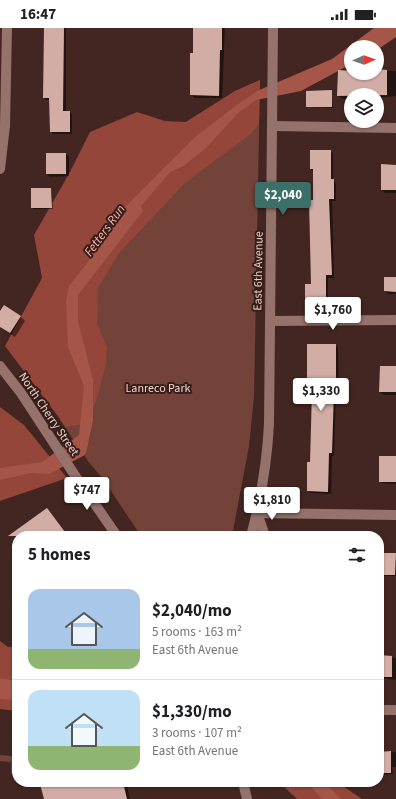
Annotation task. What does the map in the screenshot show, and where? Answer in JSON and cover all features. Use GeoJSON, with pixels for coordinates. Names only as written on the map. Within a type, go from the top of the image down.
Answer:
{"type":"FeatureCollection","features":[{"type":"Feature","properties":{"kind":"street"},"geometry":{"type":"LineString","coordinates":[[0,169],[5,126],[7,28]]}},
{"type":"Feature","properties":{"kind":"street","name":"East 6th Avenue"},"geometry":{"type":"LineString","coordinates":[[252,531],[267,464],[271,320],[273,28]]}},
{"type":"Feature","properties":{"kind":"street"},"geometry":{"type":"LineString","coordinates":[[273,126],[396,128]]}},
{"type":"Feature","properties":{"kind":"street"},"geometry":{"type":"LineString","coordinates":[[271,320],[396,320]]}},
{"type":"Feature","properties":{"kind":"street","name":"North Cherry Street"},"geometry":{"type":"LineString","coordinates":[[0,366],[21,393],[44,430],[114,531]]}},
{"type":"Feature","properties":{"kind":"street"},"geometry":{"type":"LineString","coordinates":[[263,531],[257,512],[396,515]]}},
{"type":"Feature","properties":{"kind":"street"},"geometry":{"type":"LineString","coordinates":[[384,710],[396,710]]}},
{"type":"Feature","properties":{"kind":"street"},"geometry":{"type":"LineString","coordinates":[[244,787],[247,799]]}},
{"type":"Feature","properties":{"kind":"green space","name":"Lanreco Park"},"geometry":{"type":"Polygon","coordinates":[[[260,80],[254,397],[249,446],[233,531],[138,531],[103,479],[88,461],[60,420],[68,286],[186,122],[235,91],[260,80]]]}},
{"type":"Feature","properties":{"kind":"green space"},"geometry":{"type":"Polygon","coordinates":[[[0,755],[12,757],[12,773],[11,762],[0,761],[0,755]]]}},
{"type":"Feature","properties":{"kind":"shaded area"},"geometry":{"type":"Polygon","coordinates":[[[374,28],[396,28],[396,37],[384,45],[384,40],[358,40],[374,28]]]}},
{"type":"Feature","properties":{"kind":"shaded area"},"geometry":{"type":"Polygon","coordinates":[[[344,50],[344,68],[301,91],[256,100],[239,112],[205,149],[183,166],[170,172],[141,206],[143,211],[78,295],[78,321],[93,380],[93,420],[86,453],[49,474],[31,473],[0,480],[0,468],[42,462],[79,435],[84,386],[68,347],[66,301],[69,286],[109,235],[118,214],[196,136],[237,105],[257,91],[332,59],[344,50]]]}},
{"type":"Feature","properties":{"kind":"shaded area"},"geometry":{"type":"Polygon","coordinates":[[[260,80],[259,124],[251,134],[185,183],[119,253],[98,288],[97,323],[107,347],[106,364],[98,395],[88,423],[66,427],[5,346],[42,278],[34,235],[70,172],[90,132],[137,112],[165,121],[186,122],[235,91],[260,80]]]}},
{"type":"Feature","properties":{"kind":"shaded area"},"geometry":{"type":"Polygon","coordinates":[[[0,407],[24,425],[67,478],[0,501],[0,407]]]}},
{"type":"Feature","properties":{"kind":"shaded area"},"geometry":{"type":"Polygon","coordinates":[[[0,641],[8,647],[12,647],[12,710],[0,709],[0,641]]]}},
{"type":"Feature","properties":{"kind":"shaded area"},"geometry":{"type":"Polygon","coordinates":[[[0,678],[12,680],[12,700],[0,699],[0,678]]]}},
{"type":"Feature","properties":{"kind":"shaded area"},"geometry":{"type":"Polygon","coordinates":[[[284,787],[344,787],[362,799],[297,799],[284,787]]]}},
{"type":"Feature","properties":{"kind":"shaded area"},"geometry":{"type":"Polygon","coordinates":[[[311,787],[329,787],[341,799],[322,799],[311,787]]]}},
{"type":"Feature","properties":{"kind":"building"},"geometry":{"type":"Polygon","coordinates":[[[44,28],[64,28],[63,111],[70,111],[70,132],[50,132],[49,98],[43,98],[44,28]]]}},
{"type":"Feature","properties":{"kind":"building"},"geometry":{"type":"Polygon","coordinates":[[[193,28],[222,28],[219,96],[190,95],[190,53],[193,53],[193,28]]]}},
{"type":"Feature","properties":{"kind":"building"},"geometry":{"type":"Polygon","coordinates":[[[338,70],[344,70],[344,80],[384,80],[384,70],[387,70],[387,95],[384,95],[384,88],[344,88],[344,96],[337,96],[338,70]]]}},
{"type":"Feature","properties":{"kind":"building"},"geometry":{"type":"Polygon","coordinates":[[[332,90],[332,107],[306,107],[306,91],[332,90]]]}},
{"type":"Feature","properties":{"kind":"building"},"geometry":{"type":"Polygon","coordinates":[[[310,150],[331,150],[331,179],[334,179],[334,199],[329,199],[332,275],[326,275],[326,303],[305,303],[305,284],[311,284],[309,200],[313,200],[313,169],[310,169],[310,150]]]}},
{"type":"Feature","properties":{"kind":"building"},"geometry":{"type":"Polygon","coordinates":[[[46,153],[66,153],[66,174],[46,174],[46,153]]]}},
{"type":"Feature","properties":{"kind":"building"},"geometry":{"type":"Polygon","coordinates":[[[381,164],[396,165],[396,190],[381,190],[381,164]]]}},
{"type":"Feature","properties":{"kind":"building"},"geometry":{"type":"Polygon","coordinates":[[[31,188],[51,188],[52,208],[31,208],[31,188]]]}},
{"type":"Feature","properties":{"kind":"building"},"geometry":{"type":"Polygon","coordinates":[[[384,277],[396,277],[396,292],[384,291],[384,277]]]}},
{"type":"Feature","properties":{"kind":"building"},"geometry":{"type":"Polygon","coordinates":[[[4,305],[21,316],[10,333],[0,327],[0,311],[4,305]]]}},
{"type":"Feature","properties":{"kind":"building"},"geometry":{"type":"Polygon","coordinates":[[[307,344],[336,344],[336,391],[334,391],[332,453],[329,453],[328,492],[307,491],[307,462],[310,462],[312,391],[307,391],[307,344]]]}},
{"type":"Feature","properties":{"kind":"building"},"geometry":{"type":"Polygon","coordinates":[[[380,366],[396,366],[396,392],[379,392],[380,366]]]}},
{"type":"Feature","properties":{"kind":"building"},"geometry":{"type":"Polygon","coordinates":[[[379,456],[396,456],[396,482],[379,482],[379,456]]]}},
{"type":"Feature","properties":{"kind":"building"},"geometry":{"type":"Polygon","coordinates":[[[47,508],[64,531],[15,531],[47,508]]]}},
{"type":"Feature","properties":{"kind":"building"},"geometry":{"type":"Polygon","coordinates":[[[384,553],[396,553],[395,575],[384,575],[384,553]]]}},
{"type":"Feature","properties":{"kind":"building"},"geometry":{"type":"Polygon","coordinates":[[[384,655],[392,656],[392,677],[384,677],[384,655]]]}},
{"type":"Feature","properties":{"kind":"building"},"geometry":{"type":"Polygon","coordinates":[[[391,751],[391,773],[384,773],[384,752],[391,751]]]}},
{"type":"Feature","properties":{"kind":"building"},"geometry":{"type":"Polygon","coordinates":[[[41,787],[124,787],[127,799],[44,799],[41,787]]]}},
{"type":"Feature","properties":{"kind":"water label","name":"Fetters Run"},"geometry":{"type":"Point","coordinates":[104,230]}}]}
